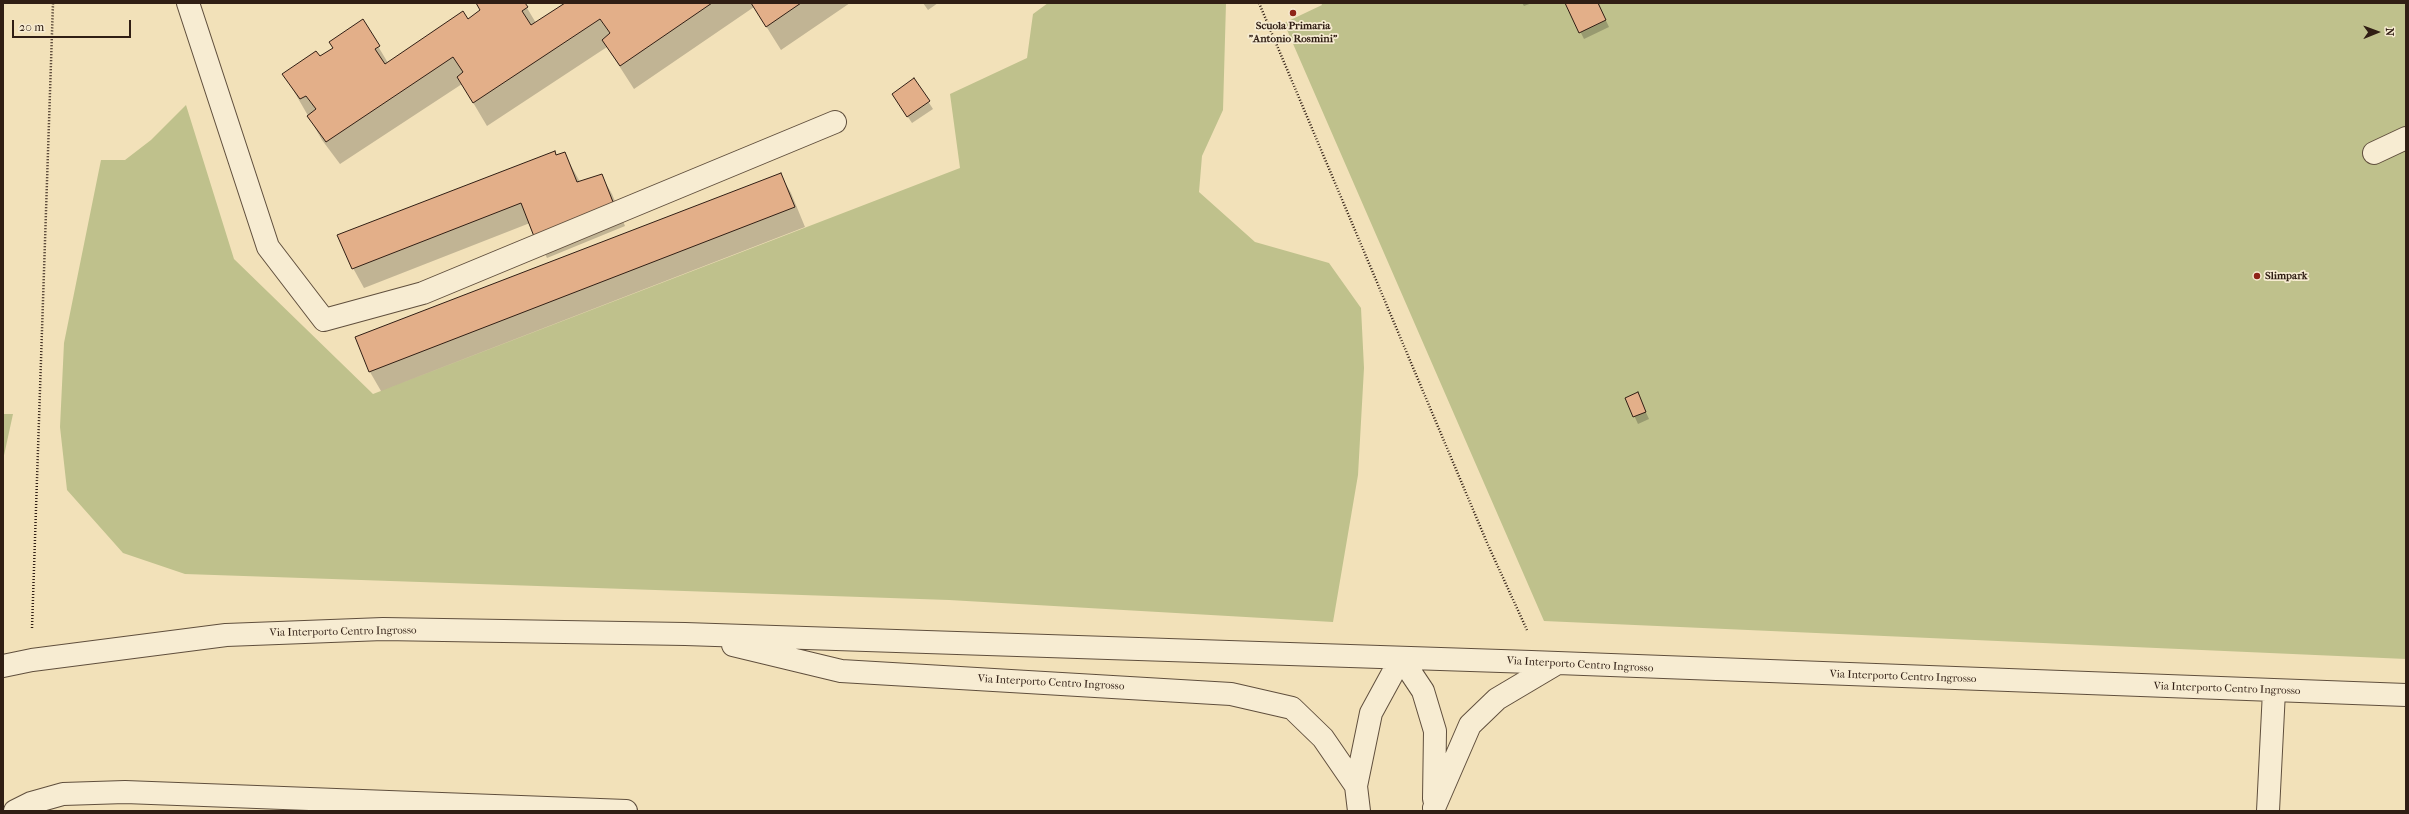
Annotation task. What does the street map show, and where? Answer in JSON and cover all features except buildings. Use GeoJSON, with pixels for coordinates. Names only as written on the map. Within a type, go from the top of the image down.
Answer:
{"type":"FeatureCollection","features":[{"type":"Feature","properties":{"kind":"street"},"geometry":{"type":"LineString","coordinates":[[188,3],[268,247],[324,320],[423,294],[835,122]]}},
{"type":"Feature","properties":{"kind":"street"},"geometry":{"type":"LineString","coordinates":[[2374,152],[2406,138]]}},
{"type":"Feature","properties":{"kind":"street","name":"Via Interporto Centro Ingrosso"},"geometry":{"type":"LineString","coordinates":[[3,666],[32,660],[226,635],[383,629],[685,634],[1531,662],[2406,695]]}},
{"type":"Feature","properties":{"kind":"street","name":"Via Interporto Centro Ingrosso"},"geometry":{"type":"LineString","coordinates":[[685,634],[840,671],[1231,694],[1292,708],[1323,738],[1356,786],[1359,811]]}},
{"type":"Feature","properties":{"kind":"street"},"geometry":{"type":"LineString","coordinates":[[1356,786],[1371,713],[1401,658],[1423,691],[1435,731],[1434,810]]}},
{"type":"Feature","properties":{"kind":"street"},"geometry":{"type":"LineString","coordinates":[[1434,810],[1470,725],[1497,699],[1556,664]]}},
{"type":"Feature","properties":{"kind":"street"},"geometry":{"type":"LineString","coordinates":[[2268,811],[2274,691]]}},
{"type":"Feature","properties":{"kind":"street"},"geometry":{"type":"LineString","coordinates":[[15,811],[31,803],[63,794],[125,792],[439,807],[626,811]]}},
{"type":"Feature","properties":{"kind":"path"},"geometry":{"type":"LineString","coordinates":[[32,660],[53,3]]}},
{"type":"Feature","properties":{"kind":"path"},"geometry":{"type":"LineString","coordinates":[[1259,3],[1488,545],[1526,627],[1531,662]]}},
{"type":"Feature","properties":{"kind":"green space"},"geometry":{"type":"Polygon","coordinates":[[[1048,3],[1226,3],[1223,110],[1202,156],[1199,192],[1255,242],[1329,263],[1361,308],[1364,368],[1358,475],[1333,622],[949,600],[185,574],[123,553],[67,490],[60,427],[64,343],[101,160],[125,160],[151,140],[186,105],[234,259],[373,394],[960,168],[950,94],[1027,58],[1033,14],[1048,3]]]}},
{"type":"Feature","properties":{"kind":"green space"},"geometry":{"type":"Polygon","coordinates":[[[1321,3],[2406,3],[2406,659],[1544,621],[1284,23],[1322,5],[1321,3]]]}},
{"type":"Feature","properties":{"kind":"green space"},"geometry":{"type":"Polygon","coordinates":[[[3,414],[13,414],[3,460],[3,414]]]}},
{"type":"Feature","properties":{"kind":"place","name":"Scuola Primaria \"Antonio Rosmini\""},"geometry":{"type":"Point","coordinates":[1293,13]}},
{"type":"Feature","properties":{"kind":"place","name":"Slimpark"},"geometry":{"type":"Point","coordinates":[2257,276]}}]}
